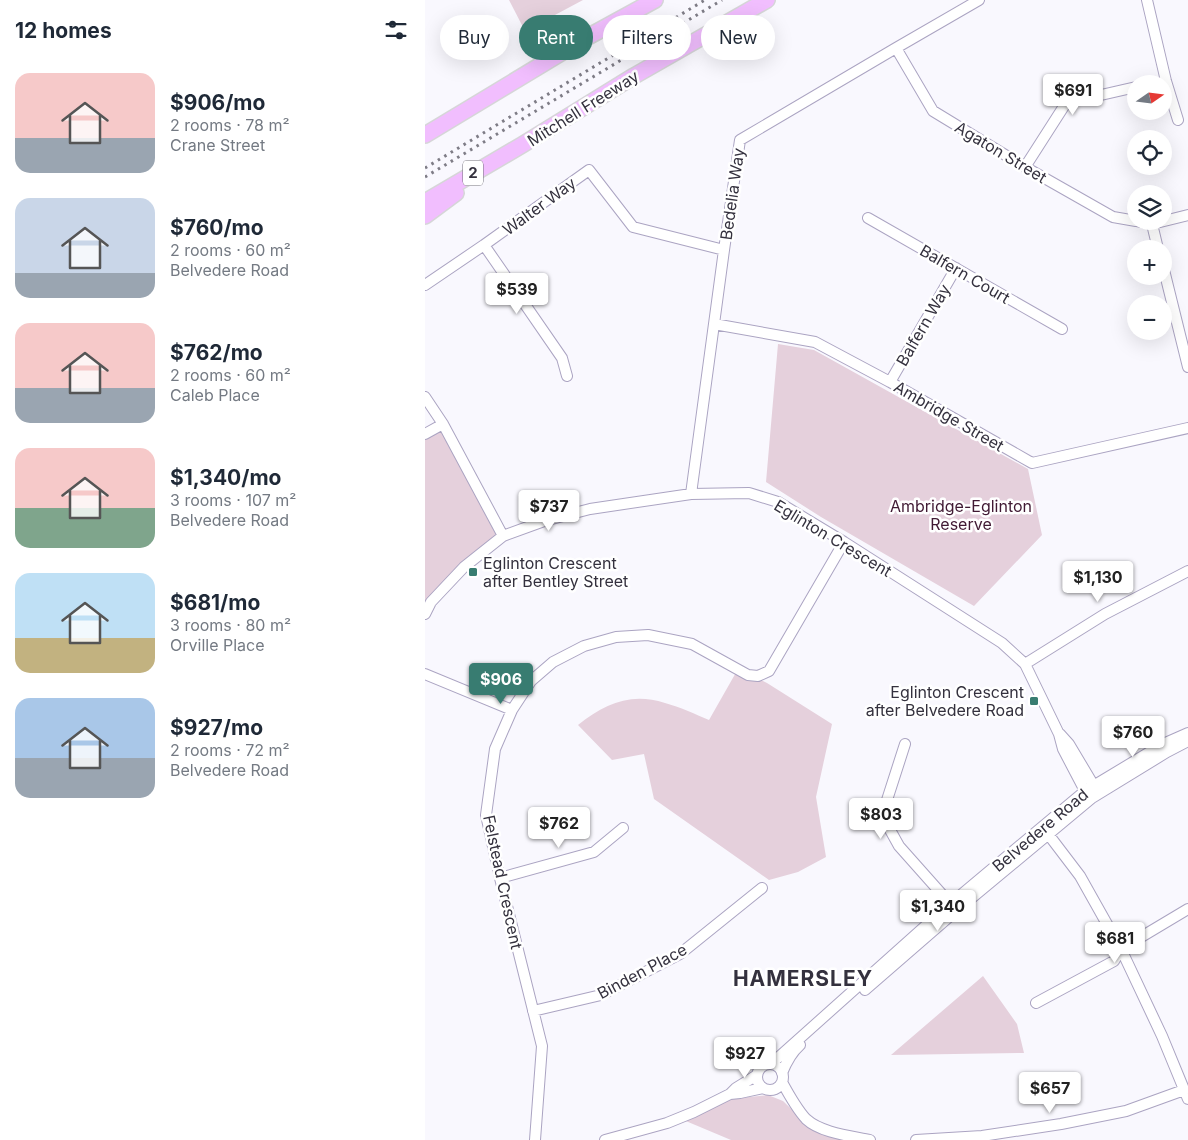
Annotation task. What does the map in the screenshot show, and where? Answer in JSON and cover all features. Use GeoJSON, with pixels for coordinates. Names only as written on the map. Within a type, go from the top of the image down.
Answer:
{"type":"FeatureCollection","features":[{"type":"Feature","properties":{"kind":"highway"},"geometry":{"type":"LineString","coordinates":[[425,135],[584,39],[655,0]]}},
{"type":"Feature","properties":{"kind":"highway","name":"Mitchell Freeway"},"geometry":{"type":"LineString","coordinates":[[425,202],[634,76],[767,0]]}},
{"type":"Feature","properties":{"kind":"highway"},"geometry":{"type":"LineString","coordinates":[[425,216],[522,145]]}},
{"type":"Feature","properties":{"kind":"street","name":"Bedelia Way"},"geometry":{"type":"LineString","coordinates":[[691,494],[740,140],[979,0]]}},
{"type":"Feature","properties":{"kind":"street"},"geometry":{"type":"LineString","coordinates":[[1147,0],[1165,75]]}},
{"type":"Feature","properties":{"kind":"street","name":"Agaton Street"},"geometry":{"type":"LineString","coordinates":[[896,48],[933,112],[1113,217],[1127,219]]}},
{"type":"Feature","properties":{"kind":"street"},"geometry":{"type":"LineString","coordinates":[[1025,167],[1066,103],[1127,90]]}},
{"type":"Feature","properties":{"kind":"street"},"geometry":{"type":"LineString","coordinates":[[1173,104],[1178,120]]}},
{"type":"Feature","properties":{"kind":"street","name":"Walter Way"},"geometry":{"type":"LineString","coordinates":[[425,284],[484,245],[589,170],[633,227],[724,250]]}},
{"type":"Feature","properties":{"kind":"street","name":"Agaton Street"},"geometry":{"type":"LineString","coordinates":[[1172,219],[1188,215]]}},
{"type":"Feature","properties":{"kind":"street","name":"Balfern Court"},"geometry":{"type":"LineString","coordinates":[[868,218],[1062,329]]}},
{"type":"Feature","properties":{"kind":"street"},"geometry":{"type":"LineString","coordinates":[[484,245],[562,358],[567,376]]}},
{"type":"Feature","properties":{"kind":"street","name":"Balfern Way"},"geometry":{"type":"LineString","coordinates":[[890,382],[956,268]]}},
{"type":"Feature","properties":{"kind":"street"},"geometry":{"type":"LineString","coordinates":[[1168,285],[1188,367]]}},
{"type":"Feature","properties":{"kind":"street","name":"Ambridge Street"},"geometry":{"type":"LineString","coordinates":[[714,324],[815,342],[890,382],[1032,463],[1188,428]]}},
{"type":"Feature","properties":{"kind":"street"},"geometry":{"type":"LineString","coordinates":[[425,397],[443,424],[503,536]]}},
{"type":"Feature","properties":{"kind":"street"},"geometry":{"type":"LineString","coordinates":[[425,434],[443,424]]}},
{"type":"Feature","properties":{"kind":"street","name":"Eglinton Crescent"},"geometry":{"type":"LineString","coordinates":[[425,614],[431,602],[464,567],[503,536],[544,521],[590,509],[691,494],[749,494],[778,502],[1003,643],[1025,664],[1059,734],[1063,749],[1092,792]]}},
{"type":"Feature","properties":{"kind":"street","name":"Felstead Crescent"},"geometry":{"type":"LineString","coordinates":[[535,1140],[542,1046],[486,815],[495,749],[512,710],[531,681],[553,662],[584,646],[616,638],[648,635],[693,644],[748,675],[758,676],[769,671],[844,542]]}},
{"type":"Feature","properties":{"kind":"street"},"geometry":{"type":"LineString","coordinates":[[1025,664],[1105,614],[1188,572]]}},
{"type":"Feature","properties":{"kind":"street"},"geometry":{"type":"LineString","coordinates":[[425,674],[512,710]]}},
{"type":"Feature","properties":{"kind":"street","name":"Belvedere Road"},"geometry":{"type":"LineString","coordinates":[[771,1064],[953,907],[1092,792],[1163,744],[1188,733]]}},
{"type":"Feature","properties":{"kind":"street","name":"Belvedere Road"},"geometry":{"type":"LineString","coordinates":[[1092,792],[1188,741]]}},
{"type":"Feature","properties":{"kind":"street"},"geometry":{"type":"LineString","coordinates":[[905,744],[887,800],[889,828],[899,846],[953,907]]}},
{"type":"Feature","properties":{"kind":"street"},"geometry":{"type":"LineString","coordinates":[[500,878],[594,852],[623,828]]}},
{"type":"Feature","properties":{"kind":"street"},"geometry":{"type":"LineString","coordinates":[[916,1140],[982,1136],[1061,1124],[1126,1111],[1186,1095],[1184,1078],[1121,949],[1080,876],[1045,831]]}},
{"type":"Feature","properties":{"kind":"street","name":"Binden Place"},"geometry":{"type":"LineString","coordinates":[[533,1011],[601,995],[679,954],[762,888]]}},
{"type":"Feature","properties":{"kind":"street","name":"Belvedere Road"},"geometry":{"type":"LineString","coordinates":[[782,1078],[786,1063],[796,1048],[881,976],[953,907]]}},
{"type":"Feature","properties":{"kind":"street"},"geometry":{"type":"LineString","coordinates":[[1036,1003],[1114,960],[1121,949],[1188,909]]}},
{"type":"Feature","properties":{"kind":"street"},"geometry":{"type":"LineString","coordinates":[[793,1102],[766,1089],[758,1082],[757,1075],[762,1067],[771,1064],[780,1069],[793,1102],[807,1120],[819,1127],[870,1140]]}},
{"type":"Feature","properties":{"kind":"street"},"geometry":{"type":"LineString","coordinates":[[605,1140],[667,1123],[694,1112],[730,1094],[757,1075]]}},
{"type":"Feature","properties":{"kind":"street"},"geometry":{"type":"LineString","coordinates":[[730,1094],[774,1089],[779,1086],[782,1078]]}},
{"type":"Feature","properties":{"kind":"green space"},"geometry":{"type":"Polygon","coordinates":[[[509,0],[583,0],[555,15],[519,15],[519,19],[509,0]]]}},
{"type":"Feature","properties":{"kind":"green space","name":"Ambridge-Eglinton Reserve"},"geometry":{"type":"Polygon","coordinates":[[[778,344],[814,350],[1028,469],[1042,535],[974,606],[821,517],[766,482],[778,344]]]}},
{"type":"Feature","properties":{"kind":"green space"},"geometry":{"type":"Polygon","coordinates":[[[443,424],[503,536],[425,601],[425,434],[443,424]]]}},
{"type":"Feature","properties":{"kind":"green space"},"geometry":{"type":"Polygon","coordinates":[[[738,669],[767,683],[832,724],[816,797],[826,857],[798,872],[769,880],[654,799],[644,754],[612,760],[578,725],[608,706],[619,702],[640,699],[671,705],[709,720],[738,669]]]}},
{"type":"Feature","properties":{"kind":"green space"},"geometry":{"type":"Polygon","coordinates":[[[983,976],[1017,1024],[1024,1053],[891,1055],[983,976]]]}},
{"type":"Feature","properties":{"kind":"green space"},"geometry":{"type":"Polygon","coordinates":[[[768,1095],[783,1101],[809,1126],[842,1140],[731,1140],[681,1119],[730,1099],[768,1095]]]}},
{"type":"Feature","properties":{"kind":"railway"},"geometry":{"type":"LineString","coordinates":[[425,168],[705,0]]}},
{"type":"Feature","properties":{"kind":"railway"},"geometry":{"type":"LineString","coordinates":[[425,177],[722,0]]}},
{"type":"Feature","properties":{"kind":"place","name":"Eglinton Crescent after Bentley Street"},"geometry":{"type":"Point","coordinates":[473,572]}},
{"type":"Feature","properties":{"kind":"place","name":"Eglinton Crescent after Belvedere Road"},"geometry":{"type":"Point","coordinates":[1034,701]}},
{"type":"Feature","properties":{"kind":"district","name":"HAMERSLEY"},"geometry":{"type":"Point","coordinates":[803,979]}}]}
